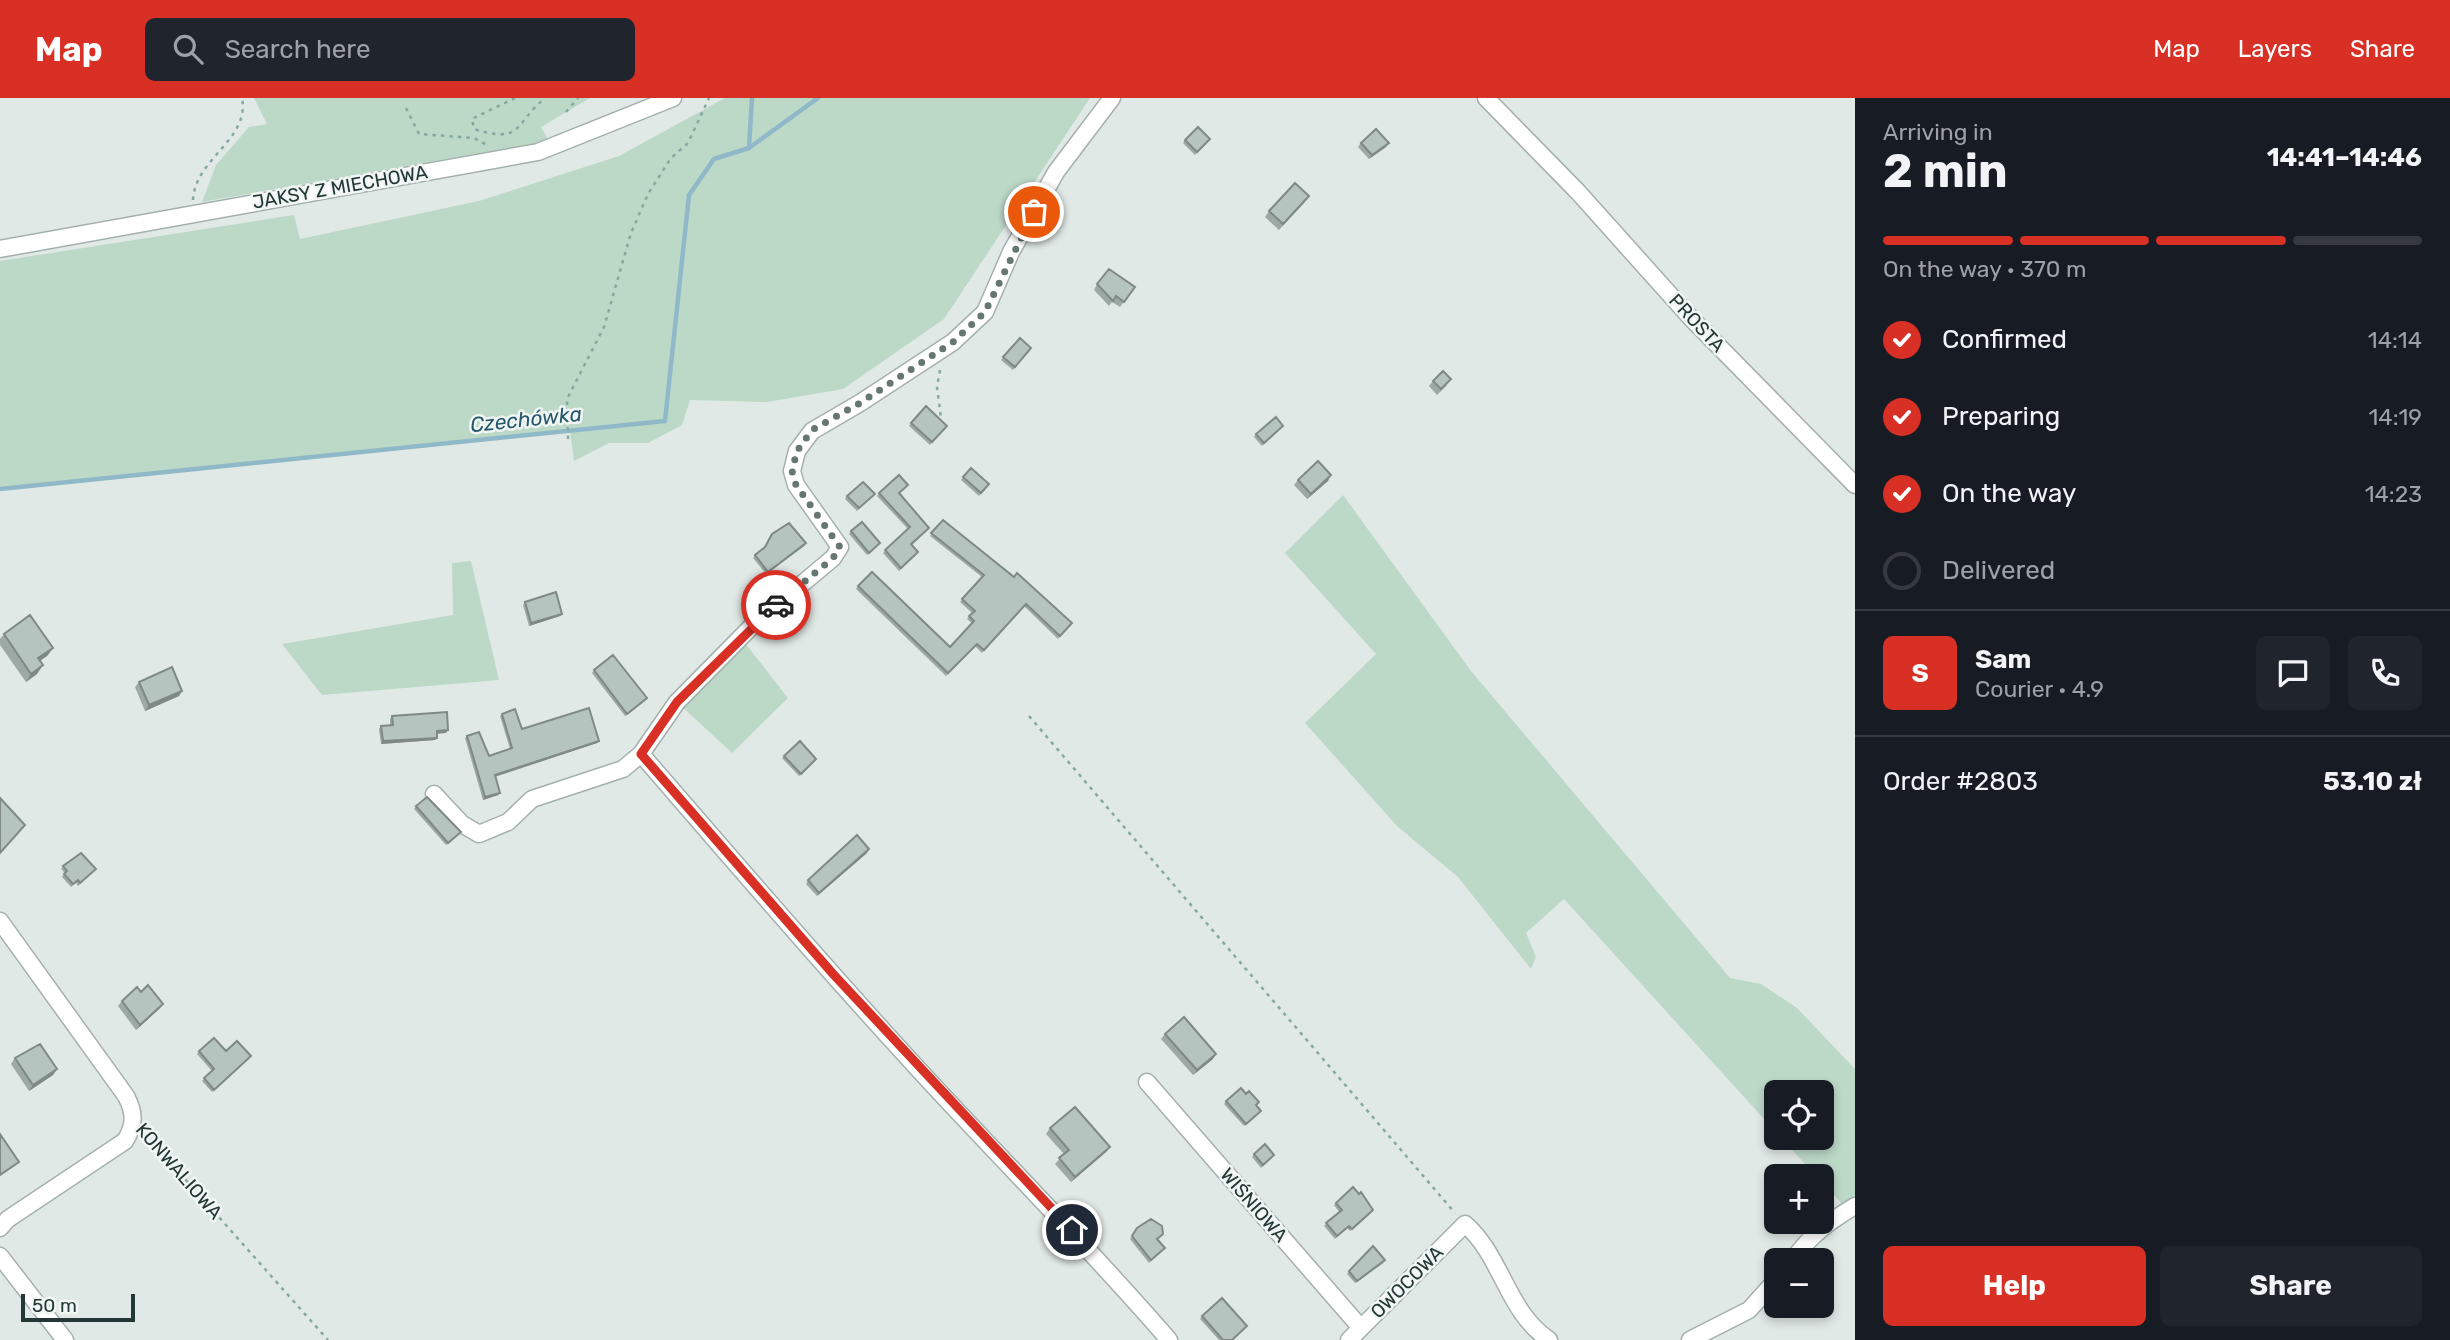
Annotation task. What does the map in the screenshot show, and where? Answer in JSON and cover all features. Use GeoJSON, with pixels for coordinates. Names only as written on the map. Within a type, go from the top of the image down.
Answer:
{"type":"FeatureCollection","features":[{"type":"Feature","properties":{"kind":"street","name":"JAKSY Z MIECHOWA"},"geometry":{"type":"LineString","coordinates":[[0,250],[538,152],[673,98]]}},
{"type":"Feature","properties":{"kind":"street"},"geometry":{"type":"LineString","coordinates":[[434,794],[462,824],[479,834],[508,822],[532,799],[623,769],[641,754],[677,702],[754,624],[833,558],[840,547],[796,485],[792,471],[797,451],[812,430],[860,403],[953,342],[985,312],[1011,252],[1056,172],[1112,98]]}},
{"type":"Feature","properties":{"kind":"street","name":"PROSTA"},"geometry":{"type":"LineString","coordinates":[[1486,98],[1544,156],[1699,327],[1855,485]]}},
{"type":"Feature","properties":{"kind":"street"},"geometry":{"type":"LineString","coordinates":[[641,754],[817,957],[933,1085],[1090,1248],[1169,1340]]}},
{"type":"Feature","properties":{"kind":"street","name":"KONWALIOWA"},"geometry":{"type":"LineString","coordinates":[[0,921],[126,1096],[134,1118]]}},
{"type":"Feature","properties":{"kind":"street","name":"WIŚNIOWA"},"geometry":{"type":"LineString","coordinates":[[1147,1082],[1361,1328]]}},
{"type":"Feature","properties":{"kind":"street"},"geometry":{"type":"LineString","coordinates":[[0,1228],[8,1219],[125,1141],[132,1130],[134,1118]]}},
{"type":"Feature","properties":{"kind":"street"},"geometry":{"type":"LineString","coordinates":[[1801,1248],[1827,1223],[1855,1206]]}},
{"type":"Feature","properties":{"kind":"street"},"geometry":{"type":"LineString","coordinates":[[1465,1224],[1478,1236],[1515,1305],[1535,1331],[1549,1340]]}},
{"type":"Feature","properties":{"kind":"street","name":"OWOCOWA"},"geometry":{"type":"LineString","coordinates":[[1349,1340],[1465,1224]]}},
{"type":"Feature","properties":{"kind":"street"},"geometry":{"type":"LineString","coordinates":[[0,1256],[65,1340]]}},
{"type":"Feature","properties":{"kind":"street"},"geometry":{"type":"LineString","coordinates":[[1690,1340],[1749,1310],[1764,1293]]}},
{"type":"Feature","properties":{"kind":"path"},"geometry":{"type":"LineString","coordinates":[[192,214],[193,192],[208,163],[239,128],[245,112],[242,98]]}},
{"type":"Feature","properties":{"kind":"path"},"geometry":{"type":"LineString","coordinates":[[515,98],[472,119],[474,129],[510,135],[520,127],[527,113],[545,98]]}},
{"type":"Feature","properties":{"kind":"path"},"geometry":{"type":"LineString","coordinates":[[566,112],[578,98]]}},
{"type":"Feature","properties":{"kind":"path"},"geometry":{"type":"LineString","coordinates":[[568,439],[567,398],[604,327],[631,233],[648,194],[671,158],[688,143],[709,98]]}},
{"type":"Feature","properties":{"kind":"path"},"geometry":{"type":"LineString","coordinates":[[406,108],[419,134],[474,138],[485,143],[495,160]]}},
{"type":"Feature","properties":{"kind":"path"},"geometry":{"type":"LineString","coordinates":[[941,418],[937,387],[941,362],[953,342]]}},
{"type":"Feature","properties":{"kind":"path"},"geometry":{"type":"LineString","coordinates":[[1029,716],[1465,1224]]}},
{"type":"Feature","properties":{"kind":"path","name":"KONWALIOWA"},"geometry":{"type":"LineString","coordinates":[[134,1118],[163,1156],[328,1340]]}},
{"type":"Feature","properties":{"kind":"green space"},"geometry":{"type":"Polygon","coordinates":[[[254,98],[590,98],[541,127],[549,141],[202,202],[216,165],[249,127],[267,124],[254,98]]]}},
{"type":"Feature","properties":{"kind":"green space"},"geometry":{"type":"Polygon","coordinates":[[[725,98],[1090,98],[944,319],[843,389],[767,402],[690,400],[682,425],[648,443],[609,443],[574,461],[570,431],[0,489],[0,261],[294,215],[300,239],[479,201],[619,156],[725,98]]]}},
{"type":"Feature","properties":{"kind":"green space"},"geometry":{"type":"Polygon","coordinates":[[[1343,495],[1471,671],[1730,978],[1761,984],[1797,1008],[1855,1069],[1855,1198],[1843,1205],[1834,1195],[1834,1164],[1805,1164],[1792,1150],[1834,1150],[1834,1080],[1764,1080],[1764,1119],[1564,899],[1526,933],[1536,957],[1531,969],[1458,877],[1397,826],[1305,723],[1376,654],[1285,553],[1343,495]]]}},
{"type":"Feature","properties":{"kind":"green space"},"geometry":{"type":"Polygon","coordinates":[[[471,561],[499,680],[322,695],[282,644],[453,615],[452,563],[471,561]]]}},
{"type":"Feature","properties":{"kind":"green space"},"geometry":{"type":"Polygon","coordinates":[[[741,638],[788,698],[732,753],[677,702],[741,638]]]}},
{"type":"Feature","properties":{"kind":"building"},"geometry":{"type":"Polygon","coordinates":[[[1198,127],[1210,139],[1197,152],[1185,140],[1198,127]]]}},
{"type":"Feature","properties":{"kind":"building"},"geometry":{"type":"Polygon","coordinates":[[[1376,129],[1389,143],[1372,155],[1361,143],[1376,129]]]}},
{"type":"Feature","properties":{"kind":"building"},"geometry":{"type":"Polygon","coordinates":[[[1295,183],[1309,196],[1283,224],[1269,211],[1295,183]]]}},
{"type":"Feature","properties":{"kind":"building"},"geometry":{"type":"Polygon","coordinates":[[[1109,269],[1135,287],[1124,302],[1116,296],[1113,301],[1097,284],[1109,269]]]}},
{"type":"Feature","properties":{"kind":"building"},"geometry":{"type":"Polygon","coordinates":[[[1020,338],[1031,348],[1015,367],[1003,357],[1020,338]]]}},
{"type":"Feature","properties":{"kind":"building"},"geometry":{"type":"Polygon","coordinates":[[[1443,371],[1451,379],[1441,389],[1433,381],[1443,371]]]}},
{"type":"Feature","properties":{"kind":"building"},"geometry":{"type":"Polygon","coordinates":[[[926,406],[947,426],[932,442],[911,423],[926,406]]]}},
{"type":"Feature","properties":{"kind":"building"},"geometry":{"type":"Polygon","coordinates":[[[1276,417],[1283,426],[1264,443],[1256,434],[1276,417]]]}},
{"type":"Feature","properties":{"kind":"building"},"geometry":{"type":"Polygon","coordinates":[[[1318,461],[1331,475],[1311,494],[1298,480],[1318,461]]]}},
{"type":"Feature","properties":{"kind":"building"},"geometry":{"type":"Polygon","coordinates":[[[971,468],[989,484],[981,493],[963,477],[971,468]]]}},
{"type":"Feature","properties":{"kind":"building"},"geometry":{"type":"Polygon","coordinates":[[[899,475],[908,485],[899,493],[929,528],[911,544],[918,552],[901,568],[885,550],[910,527],[879,493],[899,475]]]}},
{"type":"Feature","properties":{"kind":"building"},"geometry":{"type":"Polygon","coordinates":[[[863,482],[875,494],[859,508],[847,496],[863,482]]]}},
{"type":"Feature","properties":{"kind":"building"},"geometry":{"type":"Polygon","coordinates":[[[943,520],[1014,577],[1017,573],[1072,623],[1060,636],[1026,604],[984,650],[977,644],[948,673],[858,586],[872,572],[950,647],[974,621],[969,616],[975,611],[962,599],[984,575],[931,533],[943,520]]]}},
{"type":"Feature","properties":{"kind":"building"},"geometry":{"type":"Polygon","coordinates":[[[862,522],[880,543],[869,553],[851,531],[862,522]]]}},
{"type":"Feature","properties":{"kind":"building"},"geometry":{"type":"Polygon","coordinates":[[[789,523],[806,543],[768,572],[755,555],[765,547],[772,534],[789,523]]]}},
{"type":"Feature","properties":{"kind":"building"},"geometry":{"type":"Polygon","coordinates":[[[556,592],[562,614],[531,623],[525,602],[556,592]]]}},
{"type":"Feature","properties":{"kind":"building"},"geometry":{"type":"Polygon","coordinates":[[[30,615],[53,648],[38,658],[43,665],[31,674],[4,634],[30,615]]]}},
{"type":"Feature","properties":{"kind":"building"},"geometry":{"type":"Polygon","coordinates":[[[613,655],[647,698],[627,714],[594,670],[613,655]]]}},
{"type":"Feature","properties":{"kind":"building"},"geometry":{"type":"Polygon","coordinates":[[[172,667],[182,691],[149,705],[139,682],[172,667]]]}},
{"type":"Feature","properties":{"kind":"building"},"geometry":{"type":"Polygon","coordinates":[[[589,708],[599,741],[495,775],[500,793],[485,797],[467,736],[479,732],[489,756],[512,748],[502,714],[515,709],[522,729],[589,708]]]}},
{"type":"Feature","properties":{"kind":"building"},"geometry":{"type":"Polygon","coordinates":[[[447,712],[448,730],[437,731],[437,738],[383,741],[381,726],[393,725],[392,716],[447,712]]]}},
{"type":"Feature","properties":{"kind":"building"},"geometry":{"type":"Polygon","coordinates":[[[800,741],[816,759],[801,774],[784,756],[800,741]]]}},
{"type":"Feature","properties":{"kind":"building"},"geometry":{"type":"Polygon","coordinates":[[[427,797],[461,832],[448,843],[416,806],[427,797]]]}},
{"type":"Feature","properties":{"kind":"building"},"geometry":{"type":"Polygon","coordinates":[[[0,798],[25,825],[0,853],[0,798]]]}},
{"type":"Feature","properties":{"kind":"building"},"geometry":{"type":"Polygon","coordinates":[[[857,835],[869,849],[819,893],[808,880],[857,835]]]}},
{"type":"Feature","properties":{"kind":"building"},"geometry":{"type":"Polygon","coordinates":[[[81,853],[96,869],[80,883],[78,880],[73,884],[64,874],[67,871],[63,866],[81,853]]]}},
{"type":"Feature","properties":{"kind":"building"},"geometry":{"type":"Polygon","coordinates":[[[148,985],[163,1004],[140,1025],[122,1001],[137,987],[141,992],[148,985]]]}},
{"type":"Feature","properties":{"kind":"building"},"geometry":{"type":"Polygon","coordinates":[[[1184,1017],[1216,1054],[1197,1070],[1165,1034],[1184,1017]]]}},
{"type":"Feature","properties":{"kind":"building"},"geometry":{"type":"Polygon","coordinates":[[[214,1038],[226,1051],[237,1041],[251,1056],[214,1090],[204,1078],[214,1069],[199,1051],[214,1038]]]}},
{"type":"Feature","properties":{"kind":"building"},"geometry":{"type":"Polygon","coordinates":[[[40,1044],[57,1069],[33,1085],[15,1058],[40,1044]]]}},
{"type":"Feature","properties":{"kind":"building"},"geometry":{"type":"Polygon","coordinates":[[[1241,1088],[1246,1094],[1249,1091],[1259,1102],[1256,1105],[1261,1111],[1246,1124],[1226,1101],[1241,1088]]]}},
{"type":"Feature","properties":{"kind":"building"},"geometry":{"type":"Polygon","coordinates":[[[1075,1107],[1110,1147],[1075,1177],[1059,1158],[1069,1150],[1050,1128],[1075,1107]]]}},
{"type":"Feature","properties":{"kind":"building"},"geometry":{"type":"Polygon","coordinates":[[[0,1134],[19,1162],[0,1175],[0,1134]]]}},
{"type":"Feature","properties":{"kind":"building"},"geometry":{"type":"Polygon","coordinates":[[[1265,1144],[1274,1155],[1263,1165],[1254,1154],[1265,1144]]]}},
{"type":"Feature","properties":{"kind":"building"},"geometry":{"type":"Polygon","coordinates":[[[1353,1187],[1359,1194],[1361,1192],[1373,1210],[1352,1229],[1349,1226],[1337,1236],[1326,1223],[1342,1210],[1336,1203],[1353,1187]]]}},
{"type":"Feature","properties":{"kind":"building"},"geometry":{"type":"Polygon","coordinates":[[[1151,1219],[1162,1226],[1163,1234],[1157,1239],[1165,1248],[1151,1260],[1132,1236],[1137,1228],[1151,1219]]]}},
{"type":"Feature","properties":{"kind":"building"},"geometry":{"type":"Polygon","coordinates":[[[1373,1246],[1385,1260],[1357,1281],[1349,1271],[1373,1246]]]}},
{"type":"Feature","properties":{"kind":"building"},"geometry":{"type":"Polygon","coordinates":[[[1222,1298],[1247,1326],[1232,1340],[1223,1340],[1202,1316],[1222,1298]]]}},
{"type":"Feature","properties":{"kind":"waterway"},"geometry":{"type":"LineString","coordinates":[[749,147],[752,98]]}},
{"type":"Feature","properties":{"kind":"waterway","name":"Czechówka"},"geometry":{"type":"LineString","coordinates":[[0,489],[665,421],[689,195],[714,159],[749,148],[818,98]]}},
{"type":"Feature","properties":{"kind":"way so far"},"geometry":{"type":"LineString","coordinates":[[776,605],[833,558],[840,547],[820,515],[796,485],[792,471],[797,451],[812,430],[860,403],[953,342],[985,312],[1011,252],[1034,212]]}},
{"type":"Feature","properties":{"kind":"route"},"geometry":{"type":"LineString","coordinates":[[776,605],[677,702],[641,754],[933,1085],[1072,1230]]}}]}
